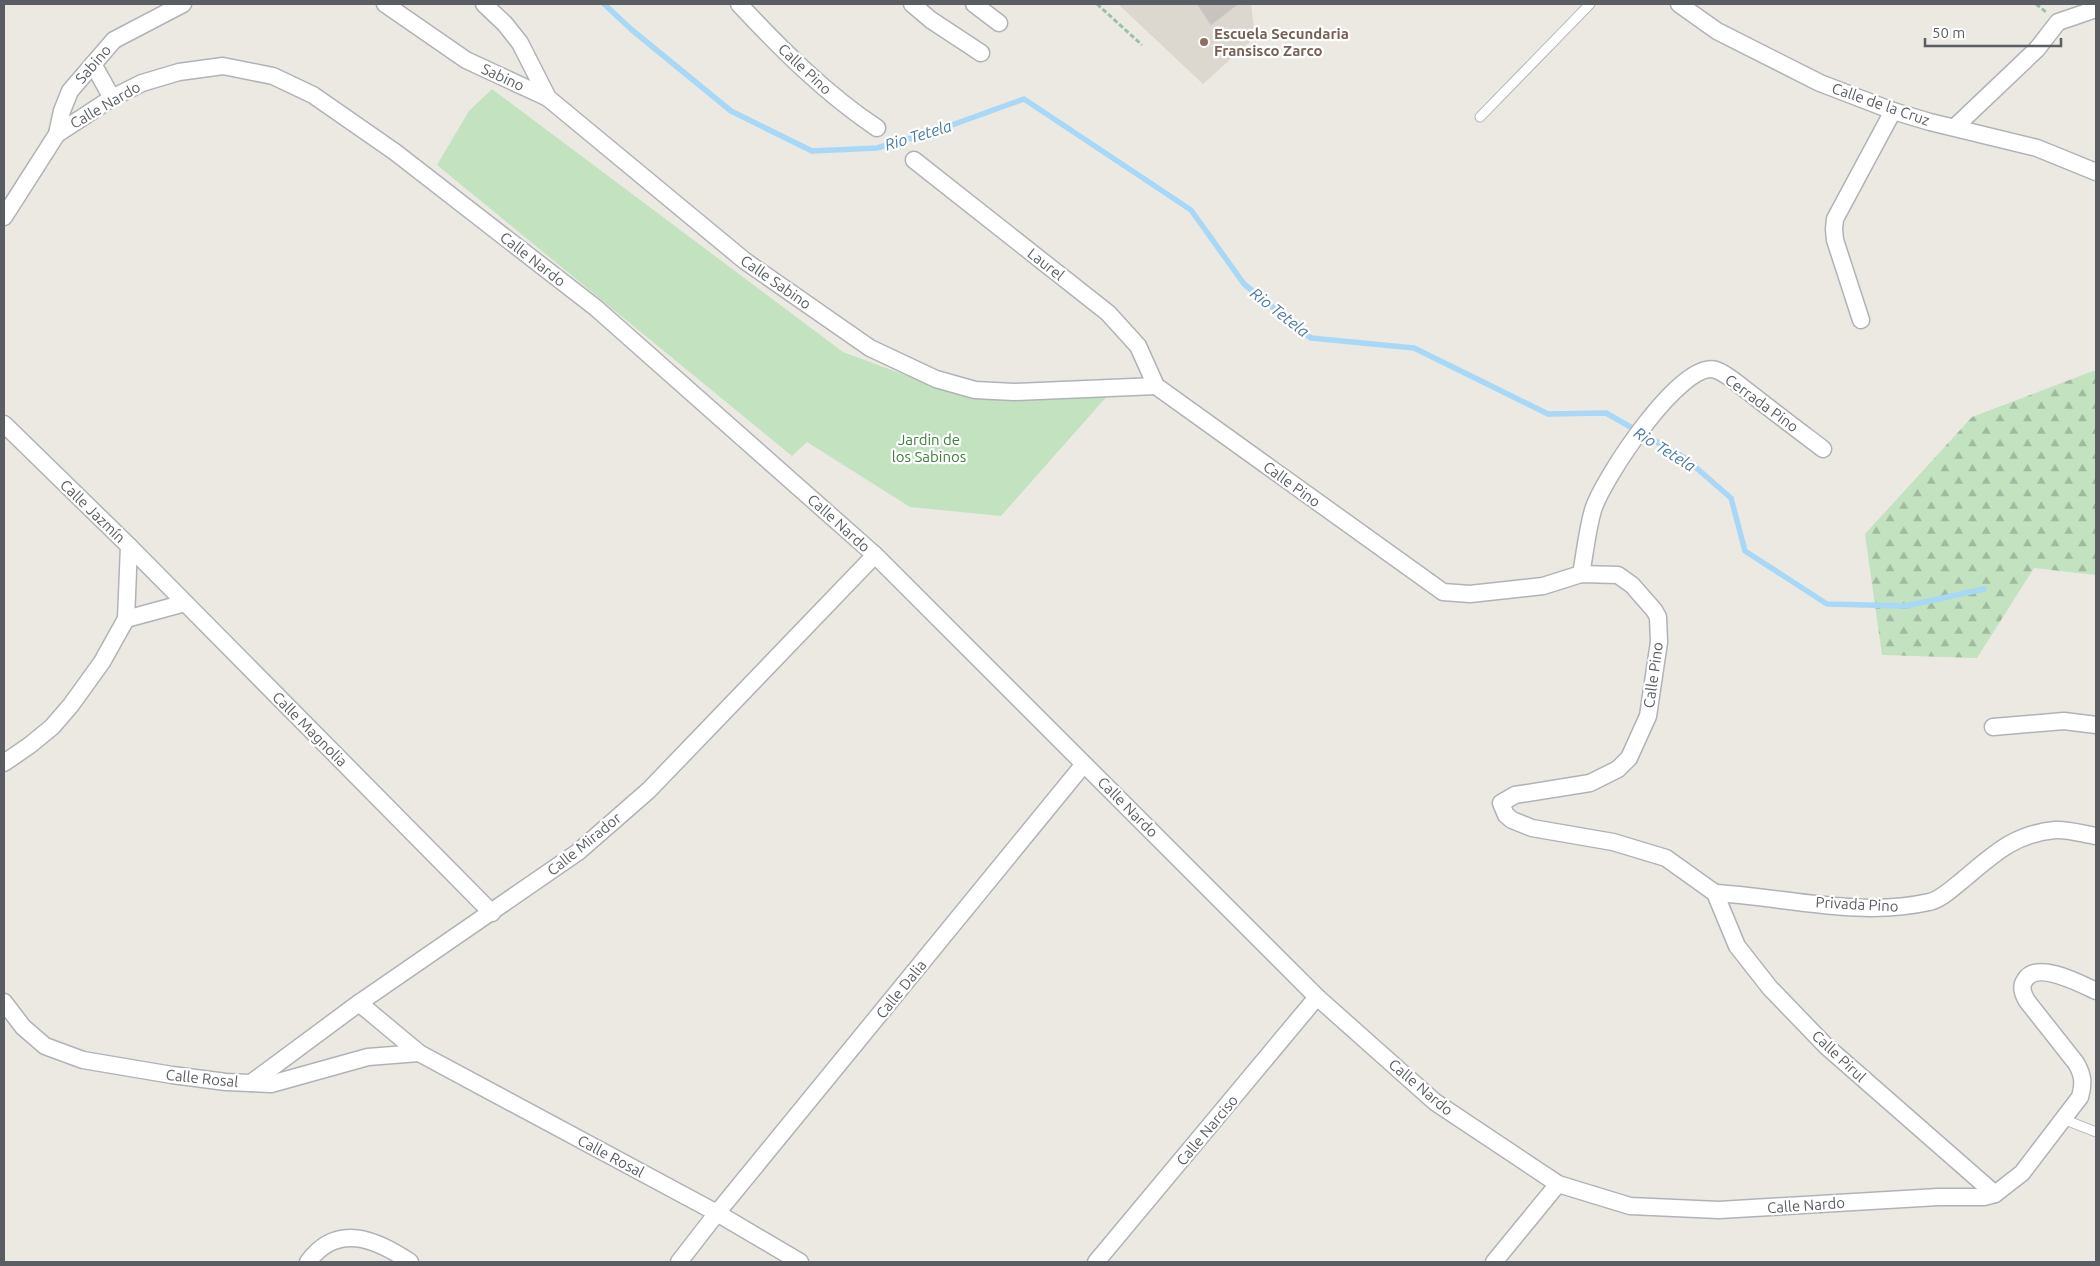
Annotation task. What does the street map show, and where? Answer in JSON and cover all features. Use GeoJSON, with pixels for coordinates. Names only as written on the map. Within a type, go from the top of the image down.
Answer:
{"type":"FeatureCollection","features":[{"type":"Feature","properties":{"kind":"street","name":"Sabino"},"geometry":{"type":"LineString","coordinates":[[57,134],[62,111],[70,91],[114,40],[183,4]]}},
{"type":"Feature","properties":{"kind":"street","name":"Sabino"},"geometry":{"type":"LineString","coordinates":[[385,4],[466,60],[548,98]]}},
{"type":"Feature","properties":{"kind":"street","name":"Calle Sabino"},"geometry":{"type":"LineString","coordinates":[[484,4],[505,24],[520,43],[548,98],[746,261],[870,348],[928,376],[974,390],[1014,392],[1156,386]]}},
{"type":"Feature","properties":{"kind":"street","name":"Calle Pino"},"geometry":{"type":"LineString","coordinates":[[739,4],[762,29],[845,107],[877,128]]}},
{"type":"Feature","properties":{"kind":"street"},"geometry":{"type":"LineString","coordinates":[[912,4],[930,20],[981,53]]}},
{"type":"Feature","properties":{"kind":"street"},"geometry":{"type":"LineString","coordinates":[[974,4],[999,23]]}},
{"type":"Feature","properties":{"kind":"street","name":"Calle de la Cruz"},"geometry":{"type":"LineString","coordinates":[[1680,4],[1717,32],[1820,83],[1893,111],[2037,148],[2096,172]]}},
{"type":"Feature","properties":{"kind":"street"},"geometry":{"type":"LineString","coordinates":[[1954,127],[2037,49],[2058,22],[2096,9]]}},
{"type":"Feature","properties":{"kind":"street"},"geometry":{"type":"LineString","coordinates":[[93,64],[112,98]]}},
{"type":"Feature","properties":{"kind":"street","name":"Calle Nardo"},"geometry":{"type":"LineString","coordinates":[[57,134],[112,98],[142,82],[178,72],[223,66],[273,76],[313,94],[395,152],[596,308],[875,556],[1317,997],[1434,1102],[1558,1184],[1630,1206],[1719,1210],[1938,1197],[1984,1197],[1995,1194]]}},
{"type":"Feature","properties":{"kind":"street"},"geometry":{"type":"LineString","coordinates":[[1861,320],[1835,240],[1835,224],[1893,111]]}},
{"type":"Feature","properties":{"kind":"street"},"geometry":{"type":"LineString","coordinates":[[4,217],[57,134]]}},
{"type":"Feature","properties":{"kind":"street","name":"Laurel"},"geometry":{"type":"LineString","coordinates":[[914,160],[1108,313],[1138,346],[1156,386]]}},
{"type":"Feature","properties":{"kind":"street","name":"Cerrada Pino"},"geometry":{"type":"LineString","coordinates":[[1581,574],[1594,509],[1614,468],[1656,410],[1693,375],[1703,369],[1715,369],[1736,382],[1823,449]]}},
{"type":"Feature","properties":{"kind":"street","name":"Calle Pino"},"geometry":{"type":"LineString","coordinates":[[1156,386],[1443,592],[1470,594],[1543,586],[1581,574],[1618,575],[1632,585],[1658,617],[1659,642],[1648,716],[1629,758],[1618,769],[1590,783],[1515,795],[1501,803],[1502,809],[1512,820],[1532,828],[1613,842],[1666,858],[1715,893]]}},
{"type":"Feature","properties":{"kind":"street","name":"Calle Jazmín"},"geometry":{"type":"LineString","coordinates":[[4,424],[129,546],[126,619],[102,662],[71,705],[52,727],[4,763]]}},
{"type":"Feature","properties":{"kind":"street","name":"Calle Magnolia"},"geometry":{"type":"LineString","coordinates":[[129,546],[492,913]]}},
{"type":"Feature","properties":{"kind":"street","name":"Calle Mirador"},"geometry":{"type":"LineString","coordinates":[[251,1083],[359,1003],[578,852],[649,790],[875,556]]}},
{"type":"Feature","properties":{"kind":"street"},"geometry":{"type":"LineString","coordinates":[[126,619],[185,603]]}},
{"type":"Feature","properties":{"kind":"street"},"geometry":{"type":"LineString","coordinates":[[1993,727],[2064,721],[2096,725]]}},
{"type":"Feature","properties":{"kind":"street","name":"Calle Dalia"},"geometry":{"type":"LineString","coordinates":[[679,1262],[1084,764]]}},
{"type":"Feature","properties":{"kind":"street","name":"Privada Pino"},"geometry":{"type":"LineString","coordinates":[[1715,893],[1753,895],[1831,905],[1899,908],[1932,902],[1998,851],[2021,837],[2056,830],[2096,836]]}},
{"type":"Feature","properties":{"kind":"street","name":"Calle Pirul"},"geometry":{"type":"LineString","coordinates":[[1715,893],[1737,946],[1770,988],[1826,1046],[1995,1194]]}},
{"type":"Feature","properties":{"kind":"street"},"geometry":{"type":"LineString","coordinates":[[1995,1194],[2022,1173],[2080,1097],[2083,1085],[2082,1073],[2076,1063],[2027,1001],[2023,995],[2022,984],[2026,977],[2035,973],[2046,972],[2096,991]]}},
{"type":"Feature","properties":{"kind":"street","name":"Calle Narciso"},"geometry":{"type":"LineString","coordinates":[[1096,1262],[1317,997]]}},
{"type":"Feature","properties":{"kind":"street","name":"Calle Rosal"},"geometry":{"type":"LineString","coordinates":[[4,1002],[23,1027],[45,1046],[83,1060],[172,1075],[271,1084],[368,1057],[419,1053]]}},
{"type":"Feature","properties":{"kind":"street","name":"Calle Rosal"},"geometry":{"type":"LineString","coordinates":[[359,1003],[419,1053],[717,1213],[800,1262]]}},
{"type":"Feature","properties":{"kind":"street"},"geometry":{"type":"LineString","coordinates":[[1494,1262],[1558,1184]]}},
{"type":"Feature","properties":{"kind":"street"},"geometry":{"type":"LineString","coordinates":[[308,1262],[315,1253],[333,1240],[359,1238],[393,1251],[410,1262]]}},
{"type":"Feature","properties":{"kind":"lane"},"geometry":{"type":"LineString","coordinates":[[1480,117],[1590,4]]}},
{"type":"Feature","properties":{"kind":"lane"},"geometry":{"type":"LineString","coordinates":[[2062,1119],[2096,1132]]}},
{"type":"Feature","properties":{"kind":"path"},"geometry":{"type":"LineString","coordinates":[[1097,4],[1142,45]]}},
{"type":"Feature","properties":{"kind":"shaded area","name":"Escuela Secundaria Fransisco Zarco"},"geometry":{"type":"Polygon","coordinates":[[[1118,4],[1251,4],[1255,37],[1203,84],[1118,4]]]}},
{"type":"Feature","properties":{"kind":"green space","name":"Jardin de los Sabinos"},"geometry":{"type":"Polygon","coordinates":[[[492,89],[843,352],[962,396],[1109,394],[1001,516],[910,507],[807,442],[792,456],[437,165],[469,111],[492,89]]]}},
{"type":"Feature","properties":{"kind":"green space"},"geometry":{"type":"Polygon","coordinates":[[[2096,371],[2096,575],[2034,568],[1977,658],[1882,655],[1865,534],[1972,417],[2096,371]]]}},
{"type":"Feature","properties":{"kind":"building"},"geometry":{"type":"Polygon","coordinates":[[[1197,4],[1238,4],[1211,25],[1197,4]]]}},
{"type":"Feature","properties":{"kind":"waterway","name":"Rio Tetela"},"geometry":{"type":"LineString","coordinates":[[604,4],[632,30],[731,111],[812,151],[877,148],[938,130],[1024,99],[1191,210],[1244,284],[1311,338],[1414,348],[1548,414],[1606,413],[1685,458],[1731,498],[1745,551],[1827,604],[1906,606],[1984,589]]}},
{"type":"Feature","properties":{"kind":"place","name":"Escuela Secundaria Fransisco Zarco"},"geometry":{"type":"Point","coordinates":[1204,42]}}]}
